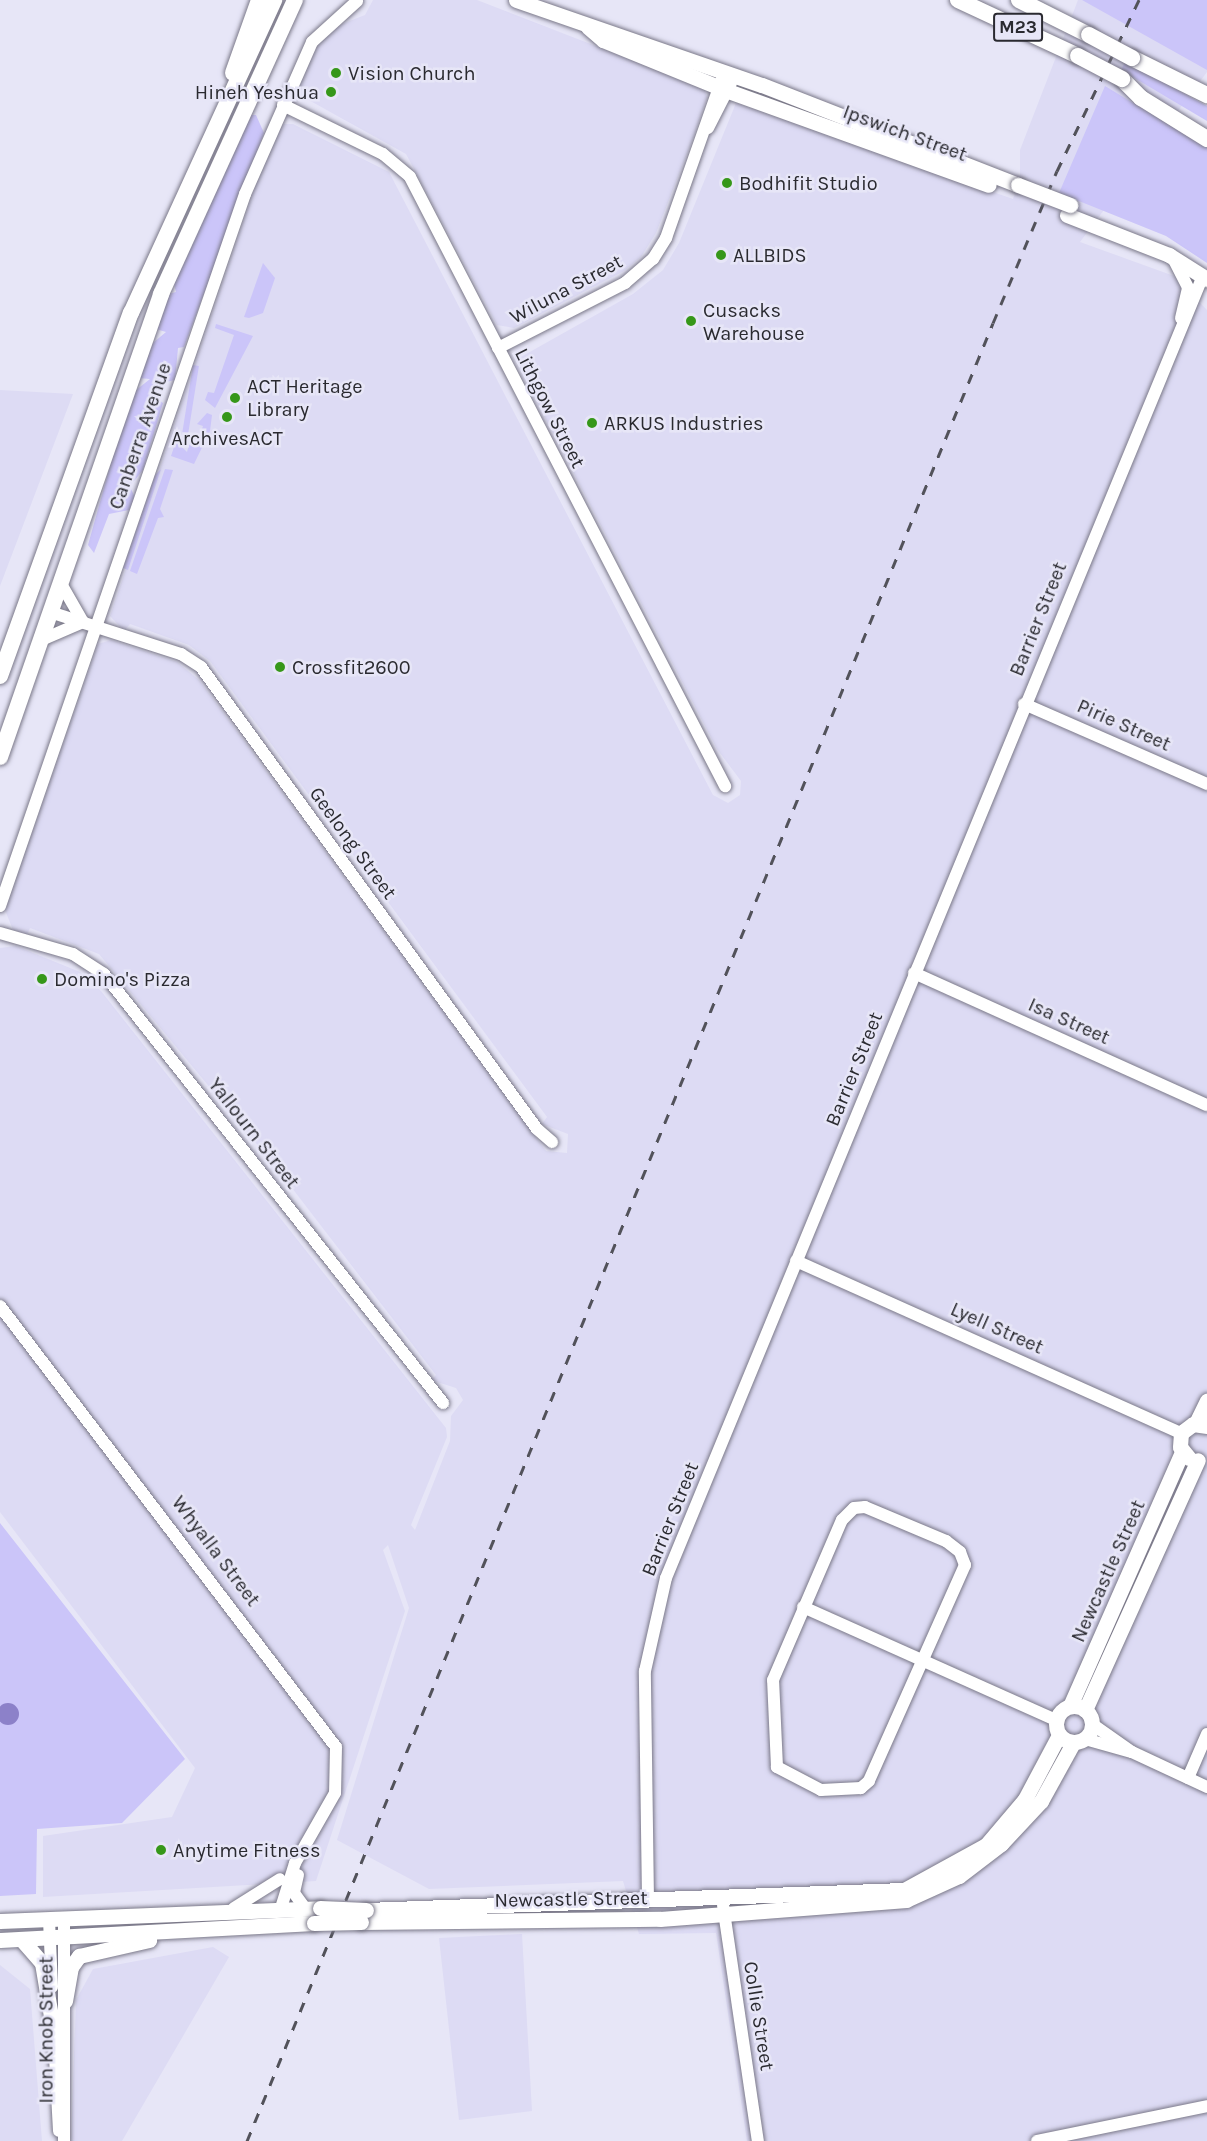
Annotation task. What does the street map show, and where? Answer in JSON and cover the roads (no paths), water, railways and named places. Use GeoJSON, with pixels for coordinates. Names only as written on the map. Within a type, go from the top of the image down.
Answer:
{"type":"FeatureCollection","features":[{"type":"Feature","properties":{"kind":"highway"},"geometry":{"type":"LineString","coordinates":[[229,97],[238,50],[259,0]]}},
{"type":"Feature","properties":{"kind":"highway"},"geometry":{"type":"LineString","coordinates":[[229,97],[265,0]]}},
{"type":"Feature","properties":{"kind":"highway"},"geometry":{"type":"LineString","coordinates":[[0,676],[131,313],[274,0]]}},
{"type":"Feature","properties":{"kind":"highway","name":"Canberra Avenue"},"geometry":{"type":"LineString","coordinates":[[0,757],[161,294],[295,0]]}},
{"type":"Feature","properties":{"kind":"highway","name":"M23"},"geometry":{"type":"LineString","coordinates":[[958,0],[1078,56],[1207,129]]}},
{"type":"Feature","properties":{"kind":"highway","name":"M23"},"geometry":{"type":"LineString","coordinates":[[1019,0],[1207,95]]}},
{"type":"Feature","properties":{"kind":"highway"},"geometry":{"type":"LineString","coordinates":[[1122,79],[1141,98],[1207,139]]}},
{"type":"Feature","properties":{"kind":"highway"},"geometry":{"type":"LineString","coordinates":[[131,313],[144,312],[161,294]]}},
{"type":"Feature","properties":{"kind":"highway"},"geometry":{"type":"LineString","coordinates":[[131,313],[139,320],[142,345]]}},
{"type":"Feature","properties":{"kind":"highway"},"geometry":{"type":"LineString","coordinates":[[34,579],[39,603],[50,612]]}},
{"type":"Feature","properties":{"kind":"highway"},"geometry":{"type":"LineString","coordinates":[[15,635],[27,617],[50,612]]}},
{"type":"Feature","properties":{"kind":"main road","name":"Ipswich Street"},"geometry":{"type":"LineString","coordinates":[[516,0],[588,27],[607,28],[729,74],[855,130]]}},
{"type":"Feature","properties":{"kind":"main road","name":"Ipswich Street"},"geometry":{"type":"LineString","coordinates":[[588,27],[603,40],[723,89],[855,130],[1191,257],[1206,275]]}},
{"type":"Feature","properties":{"kind":"main road","name":"Ipswich Street"},"geometry":{"type":"LineString","coordinates":[[1069,210],[1206,275]]}},
{"type":"Feature","properties":{"kind":"main road"},"geometry":{"type":"LineString","coordinates":[[1202,1458],[1182,1452],[1181,1432],[1202,1425],[1207,1400]]}},
{"type":"Feature","properties":{"kind":"main road","name":"Newcastle Street"},"geometry":{"type":"LineString","coordinates":[[0,1940],[58,1938],[210,1926],[313,1908],[363,1916],[565,1921],[724,1915],[871,1906],[938,1887],[987,1857],[1013,1832],[1041,1801],[1079,1741],[1083,1713],[1182,1452]]}},
{"type":"Feature","properties":{"kind":"main road","name":"Newcastle Street"},"geometry":{"type":"LineString","coordinates":[[0,1921],[233,1909],[314,1923],[363,1916],[648,1900],[874,1895],[934,1878],[986,1845],[1007,1822],[1057,1728],[1083,1713],[1202,1458]]}},
{"type":"Feature","properties":{"kind":"main road"},"geometry":{"type":"LineString","coordinates":[[1057,1728],[1079,1741]]}},
{"type":"Feature","properties":{"kind":"main road"},"geometry":{"type":"LineString","coordinates":[[565,1921],[631,1911],[648,1900],[656,1910],[697,1916]]}},
{"type":"Feature","properties":{"kind":"main road"},"geometry":{"type":"LineString","coordinates":[[65,2001],[71,1967],[79,1956],[210,1926]]}},
{"type":"Feature","properties":{"kind":"main road"},"geometry":{"type":"LineString","coordinates":[[22,1940],[42,1963],[53,2028]]}},
{"type":"Feature","properties":{"kind":"street","name":"Canberra Avenue"},"geometry":{"type":"LineString","coordinates":[[0,906],[245,194],[312,42],[357,1]]}},
{"type":"Feature","properties":{"kind":"street","name":"Wiluna Street"},"geometry":{"type":"LineString","coordinates":[[498,348],[632,279],[653,259],[729,74]]}},
{"type":"Feature","properties":{"kind":"street","name":"Lithgow Street"},"geometry":{"type":"LineString","coordinates":[[283,105],[383,154],[410,177],[725,786]]}},
{"type":"Feature","properties":{"kind":"street"},"geometry":{"type":"LineString","coordinates":[[1151,247],[1175,263],[1187,282],[1174,342]]}},
{"type":"Feature","properties":{"kind":"street","name":"Barrier Street"},"geometry":{"type":"LineString","coordinates":[[648,1900],[645,1671],[652,1622],[796,1261],[1024,704],[1174,342],[1189,316],[1206,275]]}},
{"type":"Feature","properties":{"kind":"street"},"geometry":{"type":"LineString","coordinates":[[1189,316],[1207,302]]}},
{"type":"Feature","properties":{"kind":"street"},"geometry":{"type":"LineString","coordinates":[[39,641],[83,622],[60,582]]}},
{"type":"Feature","properties":{"kind":"street","name":"Geelong Street"},"geometry":{"type":"LineString","coordinates":[[50,612],[97,627],[201,667],[537,1129],[552,1142]]}},
{"type":"Feature","properties":{"kind":"street","name":"Pirie Street"},"geometry":{"type":"LineString","coordinates":[[1024,704],[1207,784]]}},
{"type":"Feature","properties":{"kind":"street","name":"Yallourn Street"},"geometry":{"type":"LineString","coordinates":[[0,933],[73,954],[104,974],[443,1403]]}},
{"type":"Feature","properties":{"kind":"street","name":"Isa Street"},"geometry":{"type":"LineString","coordinates":[[914,973],[1207,1104]]}},
{"type":"Feature","properties":{"kind":"street","name":"Lyell Street"},"geometry":{"type":"LineString","coordinates":[[796,1261],[1181,1432]]}},
{"type":"Feature","properties":{"kind":"street","name":"Whyalla Street"},"geometry":{"type":"LineString","coordinates":[[0,1306],[326,1730],[339,1757],[339,1776],[312,1837],[293,1888],[313,1908]]}},
{"type":"Feature","properties":{"kind":"street"},"geometry":{"type":"LineString","coordinates":[[854,1508],[875,1510],[954,1547],[965,1566],[923,1661],[865,1786],[821,1790],[805,1785],[777,1767],[773,1680],[842,1520],[854,1508]]}},
{"type":"Feature","properties":{"kind":"street"},"geometry":{"type":"LineString","coordinates":[[803,1607],[923,1661],[1057,1728]]}},
{"type":"Feature","properties":{"kind":"street"},"geometry":{"type":"LineString","coordinates":[[1083,1713],[1132,1752]]}},
{"type":"Feature","properties":{"kind":"street"},"geometry":{"type":"LineString","coordinates":[[1188,1778],[1207,1734]]}},
{"type":"Feature","properties":{"kind":"street"},"geometry":{"type":"LineString","coordinates":[[1079,1741],[1132,1752],[1207,1787]]}},
{"type":"Feature","properties":{"kind":"street","name":"Whyalla Street"},"geometry":{"type":"LineString","coordinates":[[277,1915],[296,1863],[312,1837]]}},
{"type":"Feature","properties":{"kind":"street","name":"Whyalla Street"},"geometry":{"type":"LineString","coordinates":[[233,1909],[255,1900],[296,1863]]}},
{"type":"Feature","properties":{"kind":"street"},"geometry":{"type":"LineString","coordinates":[[277,1915],[280,1879]]}},
{"type":"Feature","properties":{"kind":"street","name":"Collie Street"},"geometry":{"type":"LineString","coordinates":[[722,1898],[758,2141]]}},
{"type":"Feature","properties":{"kind":"street","name":"Iron Knob Street"},"geometry":{"type":"LineString","coordinates":[[57,1919],[65,2001],[63,2141]]}},
{"type":"Feature","properties":{"kind":"street","name":"Iron Knob Street"},"geometry":{"type":"LineString","coordinates":[[58,1938],[53,2028],[63,2141]]}},
{"type":"Feature","properties":{"kind":"street"},"geometry":{"type":"LineString","coordinates":[[1036,2141],[1207,2106]]}},
{"type":"Feature","properties":{"kind":"railway"},"geometry":{"type":"LineString","coordinates":[[247,2141],[993,323],[1057,171],[1139,0]]}},
{"type":"Feature","properties":{"kind":"place","name":"Vision Church"},"geometry":{"type":"Point","coordinates":[336,73]}},
{"type":"Feature","properties":{"kind":"place","name":"Hineh Yeshua"},"geometry":{"type":"Point","coordinates":[331,92]}},
{"type":"Feature","properties":{"kind":"place","name":"Bodhifit Studio"},"geometry":{"type":"Point","coordinates":[727,183]}},
{"type":"Feature","properties":{"kind":"place","name":"ALLBIDS"},"geometry":{"type":"Point","coordinates":[721,255]}},
{"type":"Feature","properties":{"kind":"place","name":"Cusacks Warehouse"},"geometry":{"type":"Point","coordinates":[691,321]}},
{"type":"Feature","properties":{"kind":"place","name":"ACT Heritage Library"},"geometry":{"type":"Point","coordinates":[235,398]}},
{"type":"Feature","properties":{"kind":"place","name":"ArchivesACT"},"geometry":{"type":"Point","coordinates":[227,417]}},
{"type":"Feature","properties":{"kind":"place","name":"ARKUS Industries"},"geometry":{"type":"Point","coordinates":[592,423]}},
{"type":"Feature","properties":{"kind":"place","name":"Crossfit2600"},"geometry":{"type":"Point","coordinates":[280,667]}},
{"type":"Feature","properties":{"kind":"place","name":"Domino's Pizza"},"geometry":{"type":"Point","coordinates":[42,979]}},
{"type":"Feature","properties":{"kind":"place","name":"Anytime Fitness"},"geometry":{"type":"Point","coordinates":[161,1850]}}]}
